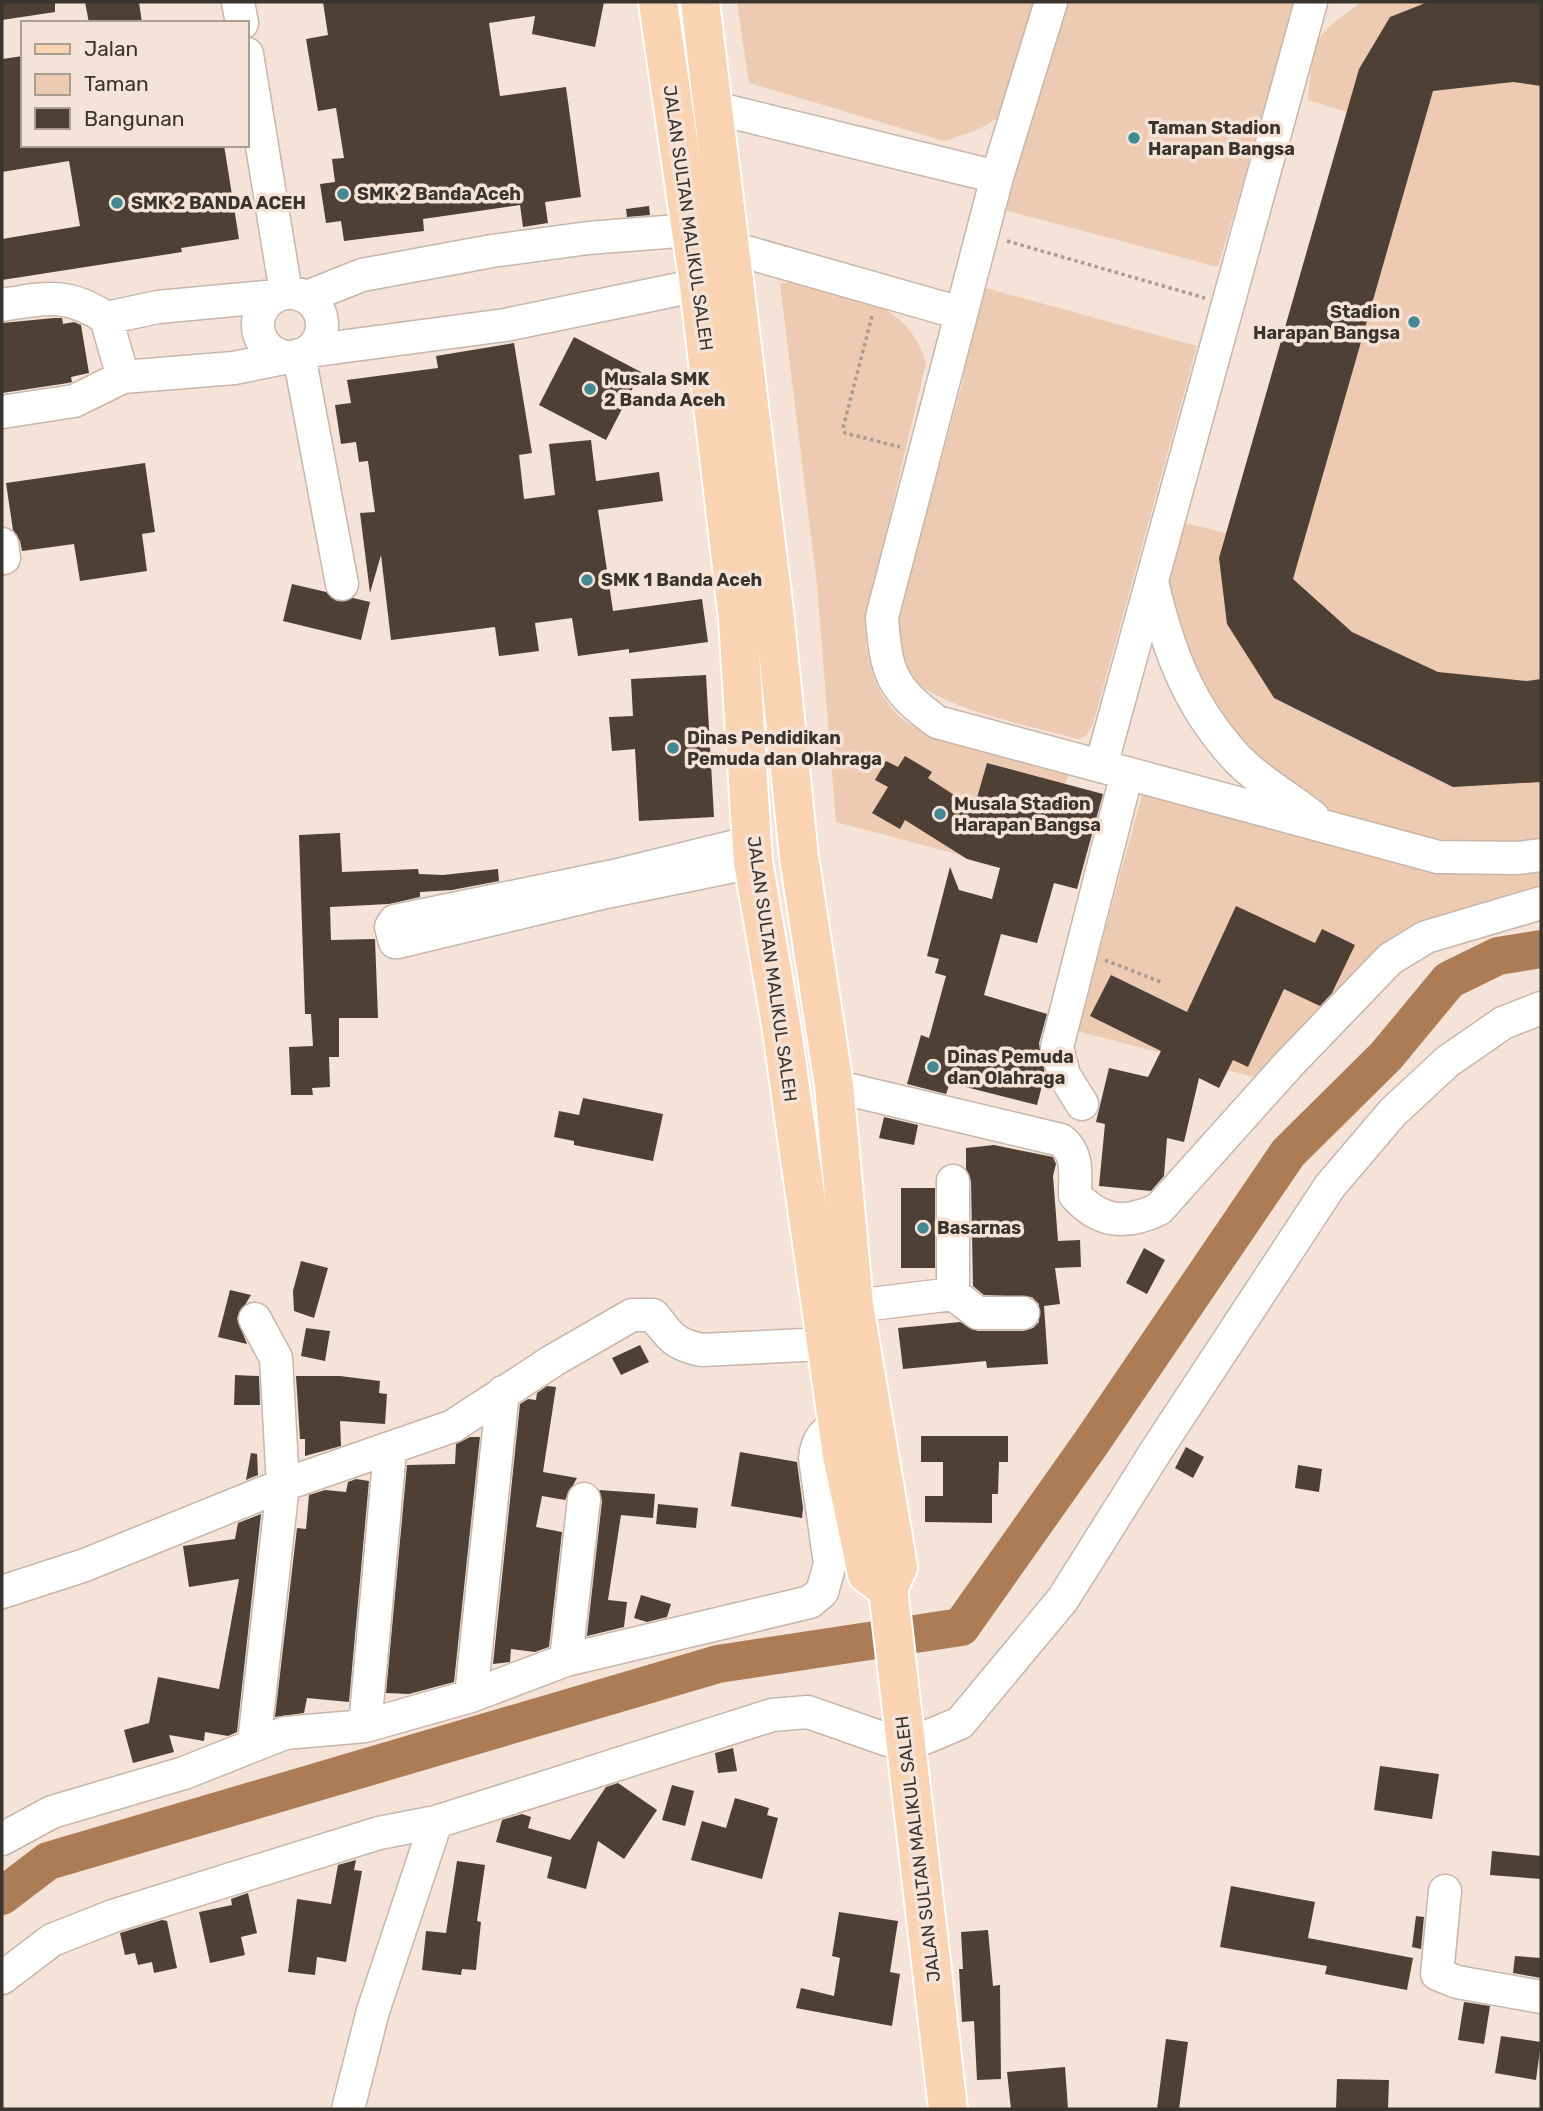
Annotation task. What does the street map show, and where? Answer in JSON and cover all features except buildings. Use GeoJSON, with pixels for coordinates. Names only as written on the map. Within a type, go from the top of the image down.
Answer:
{"type":"FeatureCollection","features":[{"type":"Feature","properties":{"kind":"main road","name":"JALAN SULTAN MALIKUL SALEH"},"geometry":{"type":"LineString","coordinates":[[659,2],[699,285],[799,857],[834,1086],[854,1306],[898,1567],[889,1596],[948,2109]]}},
{"type":"Feature","properties":{"kind":"main road","name":"JALAN SULTAN MALIKUL SALEH"},"geometry":{"type":"LineString","coordinates":[[700,2],[732,248],[756,615],[753,852],[781,1024],[837,1423],[867,1574],[889,1596]]}},
{"type":"Feature","properties":{"kind":"main road"},"geometry":{"type":"LineString","coordinates":[[781,1024],[824,1017]]}},
{"type":"Feature","properties":{"kind":"street"},"geometry":{"type":"LineString","coordinates":[[238,2],[242,21]]}},
{"type":"Feature","properties":{"kind":"street"},"geometry":{"type":"LineString","coordinates":[[1051,2],[997,177],[883,617],[886,664],[908,701],[937,722],[1438,857],[1518,858],[1541,855]]}},
{"type":"Feature","properties":{"kind":"street"},"geometry":{"type":"LineString","coordinates":[[1082,1104],[1064,1075],[1057,1046],[1080,951],[1152,584],[1316,6]]}},
{"type":"Feature","properties":{"kind":"street"},"geometry":{"type":"LineString","coordinates":[[248,60],[290,295],[320,313],[322,323],[321,334],[299,354]]}},
{"type":"Feature","properties":{"kind":"street"},"geometry":{"type":"LineString","coordinates":[[715,108],[997,177]]}},
{"type":"Feature","properties":{"kind":"street"},"geometry":{"type":"LineString","coordinates":[[106,318],[158,307],[290,295],[362,275],[492,251],[589,238],[691,230]]}},
{"type":"Feature","properties":{"kind":"street"},"geometry":{"type":"LineString","coordinates":[[732,248],[960,313]]}},
{"type":"Feature","properties":{"kind":"street"},"geometry":{"type":"LineString","coordinates":[[2,412],[74,401],[123,377],[234,368],[299,354],[505,324],[699,285]]}},
{"type":"Feature","properties":{"kind":"street"},"geometry":{"type":"LineString","coordinates":[[290,295],[261,311],[258,331],[270,349],[299,354]]}},
{"type":"Feature","properties":{"kind":"street"},"geometry":{"type":"LineString","coordinates":[[2,305],[50,297],[88,305],[106,318],[123,377]]}},
{"type":"Feature","properties":{"kind":"street"},"geometry":{"type":"LineString","coordinates":[[299,354],[342,584]]}},
{"type":"Feature","properties":{"kind":"street"},"geometry":{"type":"LineString","coordinates":[[1152,584],[1167,643],[1195,703],[1234,756],[1325,827]]}},
{"type":"Feature","properties":{"kind":"street"},"geometry":{"type":"LineString","coordinates":[[753,852],[606,892],[398,942],[395,942],[391,927],[395,921],[614,876],[753,852]]}},
{"type":"Feature","properties":{"kind":"street"},"geometry":{"type":"LineString","coordinates":[[834,1086],[1061,1140],[1069,1146],[1075,1157],[1075,1195],[1088,1210],[1115,1219],[1136,1220],[1159,1209],[1288,1065],[1390,958],[1426,937],[1541,903]]}},
{"type":"Feature","properties":{"kind":"street"},"geometry":{"type":"LineString","coordinates":[[2,1978],[52,1940],[113,1916],[379,1833],[436,1822],[772,1715],[808,1712],[905,1746],[960,1723],[1063,1599],[1156,1451],[1331,1186],[1393,1112],[1448,1061],[1503,1023],[1541,1008]]}},
{"type":"Feature","properties":{"kind":"street"},"geometry":{"type":"LineString","coordinates":[[953,1181],[953,1294]]}},
{"type":"Feature","properties":{"kind":"street"},"geometry":{"type":"LineString","coordinates":[[854,1306],[953,1294],[978,1313],[1023,1313]]}},
{"type":"Feature","properties":{"kind":"street"},"geometry":{"type":"LineString","coordinates":[[2,1592],[85,1565],[284,1485],[390,1451],[453,1426],[503,1392],[632,1315],[653,1315],[667,1336],[681,1345],[701,1350],[825,1344]]}},
{"type":"Feature","properties":{"kind":"street"},"geometry":{"type":"LineString","coordinates":[[254,1743],[284,1485],[276,1358],[255,1319]]}},
{"type":"Feature","properties":{"kind":"street"},"geometry":{"type":"LineString","coordinates":[[471,1696],[503,1392]]}},
{"type":"Feature","properties":{"kind":"street"},"geometry":{"type":"LineString","coordinates":[[2,1839],[52,1812],[184,1773],[254,1743],[285,1733],[365,1726],[471,1696],[566,1660],[810,1602],[822,1592],[830,1564],[815,1458],[821,1435],[837,1423]]}},
{"type":"Feature","properties":{"kind":"street"},"geometry":{"type":"LineString","coordinates":[[365,1726],[390,1451]]}},
{"type":"Feature","properties":{"kind":"street"},"geometry":{"type":"LineString","coordinates":[[566,1660],[584,1499]]}},
{"type":"Feature","properties":{"kind":"street"},"geometry":{"type":"LineString","coordinates":[[348,2109],[373,2011],[436,1822]]}},
{"type":"Feature","properties":{"kind":"street"},"geometry":{"type":"LineString","coordinates":[[1445,1891],[1437,1973],[1457,1982],[1541,1997]]}},
{"type":"Feature","properties":{"kind":"path"},"geometry":{"type":"LineString","coordinates":[[982,234],[1229,305]]}},
{"type":"Feature","properties":{"kind":"path"},"geometry":{"type":"LineString","coordinates":[[879,290],[843,428],[845,433],[924,453]]}},
{"type":"Feature","properties":{"kind":"path"},"geometry":{"type":"LineString","coordinates":[[1080,951],[1161,982]]}},
{"type":"Feature","properties":{"kind":"green space"},"geometry":{"type":"Polygon","coordinates":[[[737,2],[1036,2],[1015,80],[999,116],[980,128],[944,141],[749,83],[737,2]]]}},
{"type":"Feature","properties":{"kind":"green space"},"geometry":{"type":"Polygon","coordinates":[[[1067,2],[1297,2],[1218,267],[1005,210],[1067,2]]]}},
{"type":"Feature","properties":{"kind":"green space","name":"Stadion Harapan Bangsa"},"geometry":{"type":"Polygon","coordinates":[[[1362,2],[1541,2],[1541,843],[1497,846],[1433,838],[1339,813],[1300,792],[1271,769],[1218,711],[1180,643],[1171,608],[1169,574],[1184,523],[1226,533],[1347,112],[1308,100],[1314,52],[1323,33],[1362,2]]]}},
{"type":"Feature","properties":{"kind":"green space"},"geometry":{"type":"Polygon","coordinates":[[[794,281],[855,297],[891,313],[906,325],[926,363],[866,618],[869,659],[883,696],[900,717],[913,725],[955,741],[1069,772],[1036,875],[836,822],[817,584],[780,284],[794,281]]]}},
{"type":"Feature","properties":{"kind":"green space"},"geometry":{"type":"Polygon","coordinates":[[[982,287],[1197,346],[1093,724],[1086,736],[1078,739],[984,714],[936,695],[918,683],[906,670],[899,650],[895,629],[963,380],[966,344],[982,287]]]}},
{"type":"Feature","properties":{"kind":"green space"},"geometry":{"type":"Polygon","coordinates":[[[1143,792],[1450,871],[1498,875],[1541,873],[1541,889],[1421,922],[1266,1080],[1077,1031],[1143,792]]]}},
{"type":"Feature","properties":{"kind":"waterway"},"geometry":{"type":"LineString","coordinates":[[2,1896],[48,1861],[718,1664],[961,1627],[1091,1443],[1288,1153],[1386,1056],[1449,980],[1498,956],[1541,949]]}},
{"type":"Feature","properties":{"kind":"place","name":"Taman Stadion Harapan Bangsa"},"geometry":{"type":"Point","coordinates":[1134,138]}},
{"type":"Feature","properties":{"kind":"place","name":"SMK 2 Banda Aceh"},"geometry":{"type":"Point","coordinates":[343,194]}},
{"type":"Feature","properties":{"kind":"place","name":"SMK 2 BANDA ACEH"},"geometry":{"type":"Point","coordinates":[117,203]}},
{"type":"Feature","properties":{"kind":"place","name":"Stadion Harapan Bangsa"},"geometry":{"type":"Point","coordinates":[1414,322]}},
{"type":"Feature","properties":{"kind":"place","name":"Musala SMK 2 Banda Aceh"},"geometry":{"type":"Point","coordinates":[590,389]}},
{"type":"Feature","properties":{"kind":"place","name":"SMK 1 Banda Aceh"},"geometry":{"type":"Point","coordinates":[587,580]}},
{"type":"Feature","properties":{"kind":"place","name":"Dinas Pendidikan Pemuda dan Olahraga"},"geometry":{"type":"Point","coordinates":[673,748]}},
{"type":"Feature","properties":{"kind":"place","name":"Musala Stadion Harapan Bangsa"},"geometry":{"type":"Point","coordinates":[940,814]}},
{"type":"Feature","properties":{"kind":"place","name":"Dinas Pemuda dan Olahraga"},"geometry":{"type":"Point","coordinates":[933,1067]}},
{"type":"Feature","properties":{"kind":"place","name":"Basarnas"},"geometry":{"type":"Point","coordinates":[923,1228]}}]}
